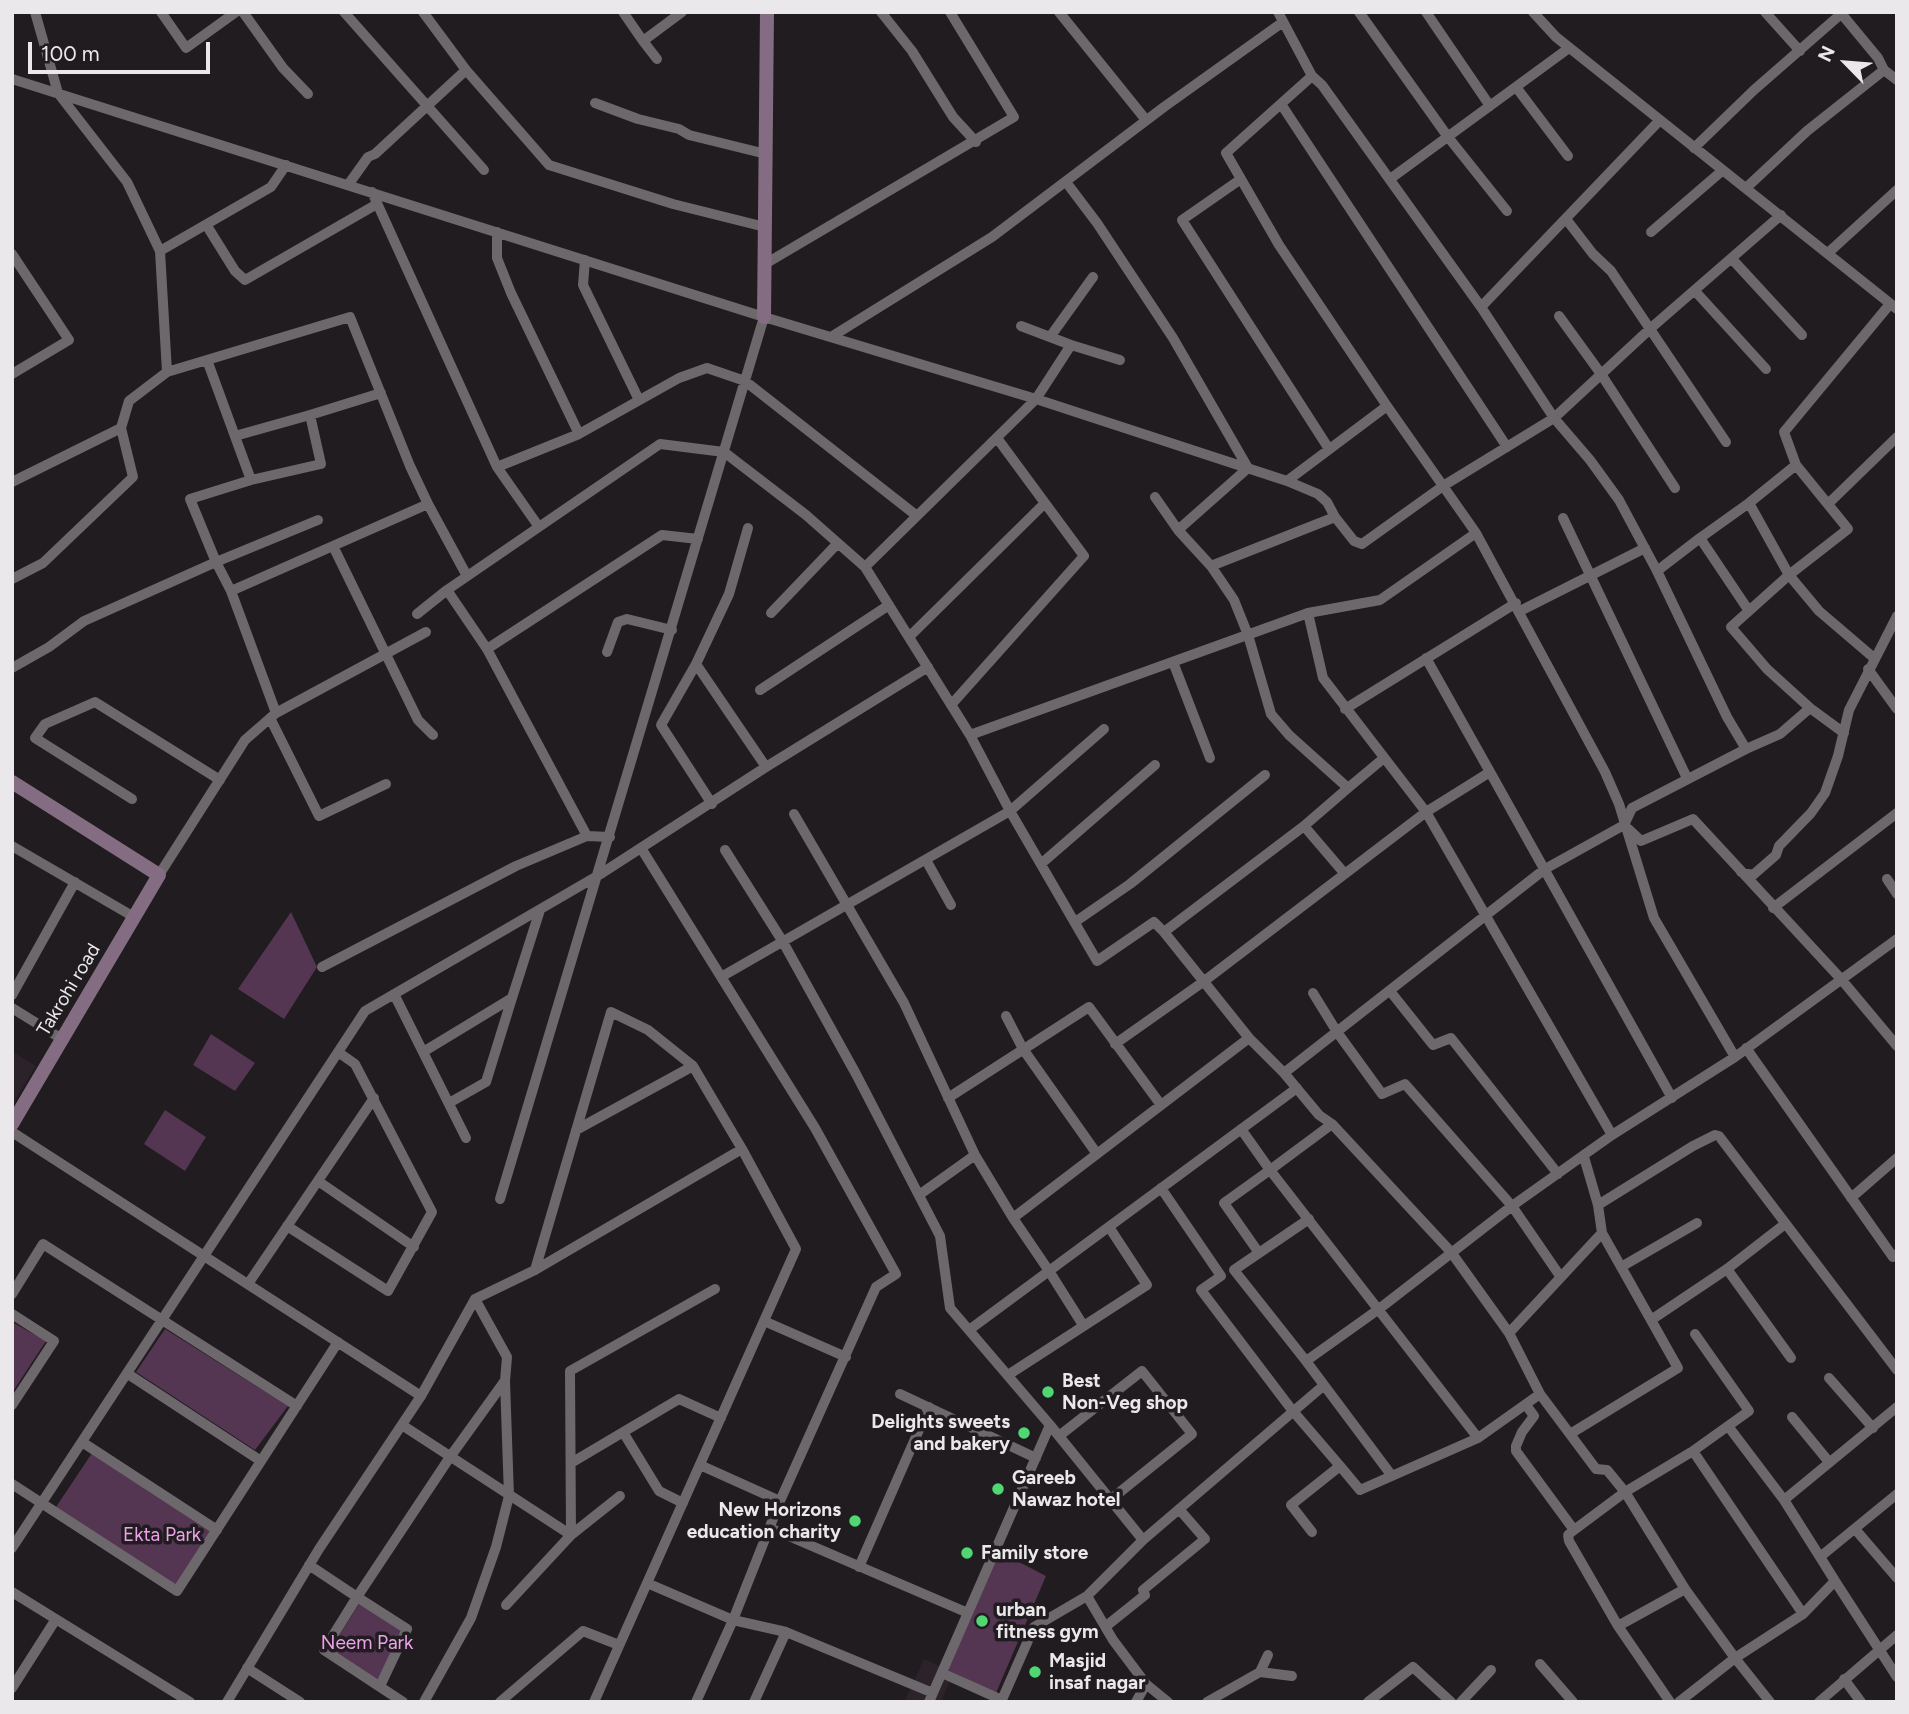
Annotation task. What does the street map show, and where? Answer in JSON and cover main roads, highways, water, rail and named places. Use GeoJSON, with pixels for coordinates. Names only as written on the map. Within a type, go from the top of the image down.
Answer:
{"type":"FeatureCollection","features":[{"type":"Feature","properties":{"kind":"place","name":"Best Non-Veg shop"},"geometry":{"type":"Point","coordinates":[1048,1392]}},
{"type":"Feature","properties":{"kind":"place","name":"Delights sweets and bakery"},"geometry":{"type":"Point","coordinates":[1024,1433]}},
{"type":"Feature","properties":{"kind":"place","name":"Gareeb Nawaz hotel"},"geometry":{"type":"Point","coordinates":[998,1489]}},
{"type":"Feature","properties":{"kind":"place","name":"New Horizons education charity"},"geometry":{"type":"Point","coordinates":[855,1521]}},
{"type":"Feature","properties":{"kind":"place","name":"Family store"},"geometry":{"type":"Point","coordinates":[967,1553]}},
{"type":"Feature","properties":{"kind":"place","name":"urban fitness gym"},"geometry":{"type":"Point","coordinates":[982,1621]}},
{"type":"Feature","properties":{"kind":"place","name":"Masjid insaf nagar"},"geometry":{"type":"Point","coordinates":[1035,1672]}},
{"type":"Feature","properties":{"kind":"park label","name":"Ekta Park"},"geometry":{"type":"Point","coordinates":[162,1535]}},
{"type":"Feature","properties":{"kind":"park label","name":"Neem Park"},"geometry":{"type":"Point","coordinates":[367,1643]}}]}
